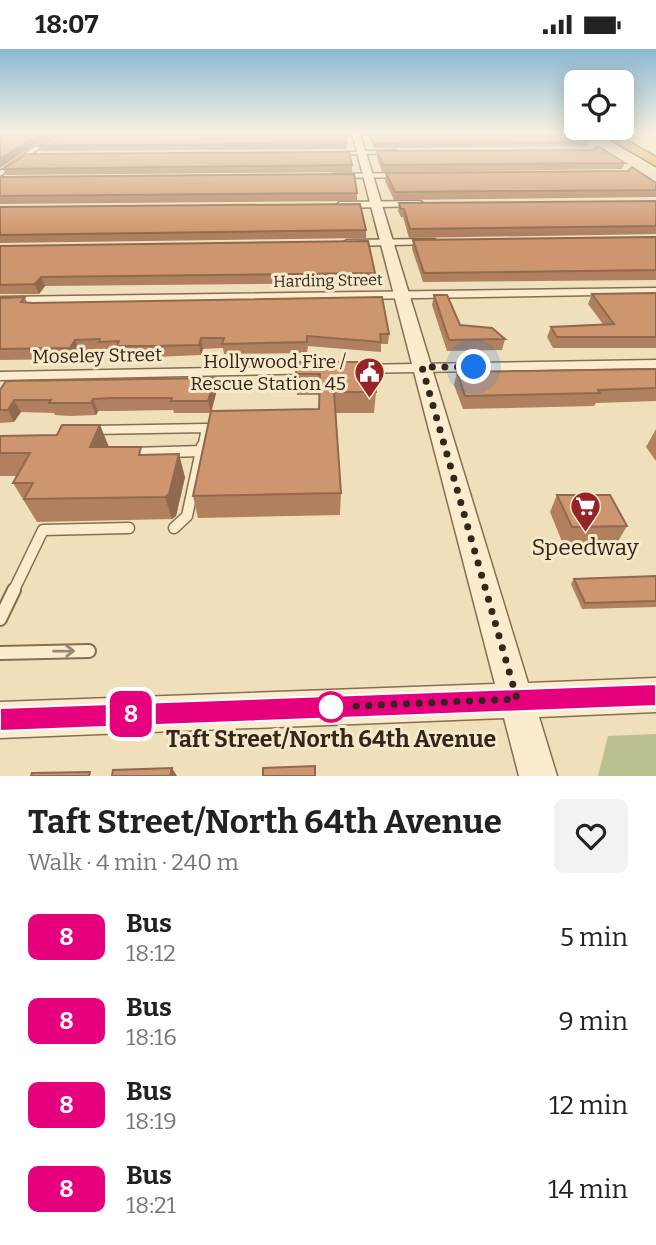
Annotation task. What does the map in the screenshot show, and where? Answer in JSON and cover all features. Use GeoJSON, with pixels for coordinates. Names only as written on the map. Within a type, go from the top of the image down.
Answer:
{"type":"FeatureCollection","features":[{"type":"Feature","properties":{"kind":"street"},"geometry":{"type":"LineString","coordinates":[[365,167],[538,776]]}},
{"type":"Feature","properties":{"kind":"street"},"geometry":{"type":"LineString","coordinates":[[327,176],[409,175]]}},
{"type":"Feature","properties":{"kind":"street"},"geometry":{"type":"LineString","coordinates":[[0,180],[14,180]]}},
{"type":"Feature","properties":{"kind":"street"},"geometry":{"type":"LineString","coordinates":[[334,205],[432,204]]}},
{"type":"Feature","properties":{"kind":"street"},"geometry":{"type":"LineString","coordinates":[[332,243],[441,242]]}},
{"type":"Feature","properties":{"kind":"street","name":"Harding Street"},"geometry":{"type":"LineString","coordinates":[[0,301],[656,291]]}},
{"type":"Feature","properties":{"kind":"street","name":"Moseley Street"},"geometry":{"type":"LineString","coordinates":[[0,376],[656,364]]}},
{"type":"Feature","properties":{"kind":"street"},"geometry":{"type":"LineString","coordinates":[[0,720],[656,695]]}},
{"type":"Feature","properties":{"kind":"lane"},"geometry":{"type":"LineString","coordinates":[[78,430],[206,428],[187,516],[174,528]]}},
{"type":"Feature","properties":{"kind":"lane"},"geometry":{"type":"LineString","coordinates":[[127,453],[201,451]]}},
{"type":"Feature","properties":{"kind":"lane"},"geometry":{"type":"LineString","coordinates":[[0,619],[43,530],[129,528]]}},
{"type":"Feature","properties":{"kind":"lane"},"geometry":{"type":"LineString","coordinates":[[0,653],[89,651]]}},
{"type":"Feature","properties":{"kind":"green space"},"geometry":{"type":"Polygon","coordinates":[[[656,734],[656,776],[598,776],[608,736],[656,734]]]}},
{"type":"Feature","properties":{"kind":"building"},"geometry":{"type":"Polygon","coordinates":[[[6,167],[184,167],[3,169],[6,167]]]}},
{"type":"Feature","properties":{"kind":"building"},"geometry":{"type":"Polygon","coordinates":[[[632,167],[656,183],[656,190],[395,192],[386,173],[628,171],[632,167]]]}},
{"type":"Feature","properties":{"kind":"building"},"geometry":{"type":"Polygon","coordinates":[[[354,174],[357,193],[0,196],[0,177],[354,174]]]}},
{"type":"Feature","properties":{"kind":"building"},"geometry":{"type":"Polygon","coordinates":[[[656,201],[656,226],[410,229],[404,209],[401,209],[399,203],[656,201]]]}},
{"type":"Feature","properties":{"kind":"building"},"geometry":{"type":"Polygon","coordinates":[[[360,204],[366,230],[0,235],[0,207],[360,204]]]}},
{"type":"Feature","properties":{"kind":"building"},"geometry":{"type":"Polygon","coordinates":[[[656,237],[656,270],[424,273],[413,240],[656,237]]]}},
{"type":"Feature","properties":{"kind":"building"},"geometry":{"type":"Polygon","coordinates":[[[368,241],[375,273],[41,277],[35,284],[0,285],[0,246],[368,241]]]}},
{"type":"Feature","properties":{"kind":"building"},"geometry":{"type":"Polygon","coordinates":[[[656,293],[656,337],[557,337],[551,327],[614,324],[592,294],[656,293]]]}},
{"type":"Feature","properties":{"kind":"building"},"geometry":{"type":"Polygon","coordinates":[[[434,295],[447,295],[460,325],[492,328],[505,339],[449,340],[434,295]]]}},
{"type":"Feature","properties":{"kind":"building"},"geometry":{"type":"Polygon","coordinates":[[[25,297],[21,302],[382,297],[389,334],[380,334],[381,342],[307,336],[307,342],[222,344],[224,338],[201,338],[199,345],[117,346],[119,341],[99,342],[100,339],[75,340],[70,348],[0,349],[0,298],[25,297]]]}},
{"type":"Feature","properties":{"kind":"building"},"geometry":{"type":"Polygon","coordinates":[[[297,362],[372,362],[376,392],[334,392],[341,493],[193,496],[211,411],[319,409],[320,374],[296,374],[297,362]]]}},
{"type":"Feature","properties":{"kind":"building"},"geometry":{"type":"Polygon","coordinates":[[[656,369],[656,388],[598,390],[600,393],[465,396],[457,372],[656,369]]]}},
{"type":"Feature","properties":{"kind":"building"},"geometry":{"type":"Polygon","coordinates":[[[215,378],[208,401],[111,398],[93,399],[91,403],[49,403],[51,400],[14,400],[8,410],[0,410],[0,390],[6,381],[215,378]]]}},
{"type":"Feature","properties":{"kind":"building"},"geometry":{"type":"Polygon","coordinates":[[[62,425],[100,425],[90,447],[141,447],[139,455],[179,454],[169,494],[165,497],[24,499],[33,483],[13,483],[30,453],[0,453],[0,436],[57,435],[62,425]]]}},
{"type":"Feature","properties":{"kind":"building"},"geometry":{"type":"Polygon","coordinates":[[[557,495],[610,495],[627,526],[572,527],[557,495]]]}},
{"type":"Feature","properties":{"kind":"building"},"geometry":{"type":"Polygon","coordinates":[[[656,576],[656,601],[585,603],[574,579],[656,576]]]}},
{"type":"Feature","properties":{"kind":"building"},"geometry":{"type":"Polygon","coordinates":[[[315,766],[315,776],[263,776],[263,768],[315,766]]]}},
{"type":"Feature","properties":{"kind":"building"},"geometry":{"type":"Polygon","coordinates":[[[172,768],[170,776],[112,776],[113,770],[172,768]]]}},
{"type":"Feature","properties":{"kind":"building"},"geometry":{"type":"Polygon","coordinates":[[[90,772],[89,776],[31,776],[32,773],[90,772]]]}},
{"type":"Feature","properties":{"kind":"bus line","name":"8"},"geometry":{"type":"LineString","coordinates":[[0,719],[656,695]]}},
{"type":"Feature","properties":{"kind":"place","name":"Hollywood Fire / Rescue Station 45"},"geometry":{"type":"Point","coordinates":[369,399]}},
{"type":"Feature","properties":{"kind":"place","name":"Speedway"},"geometry":{"type":"Point","coordinates":[585,533]}},
{"type":"Feature","properties":{"kind":"place","name":"Taft Street/North 64th Avenue"},"geometry":{"type":"Point","coordinates":[331,707]}},
{"type":"Feature","properties":{"kind":"route"},"geometry":{"type":"LineString","coordinates":[[331,707],[517,699],[422,367],[474,367]]}}]}
